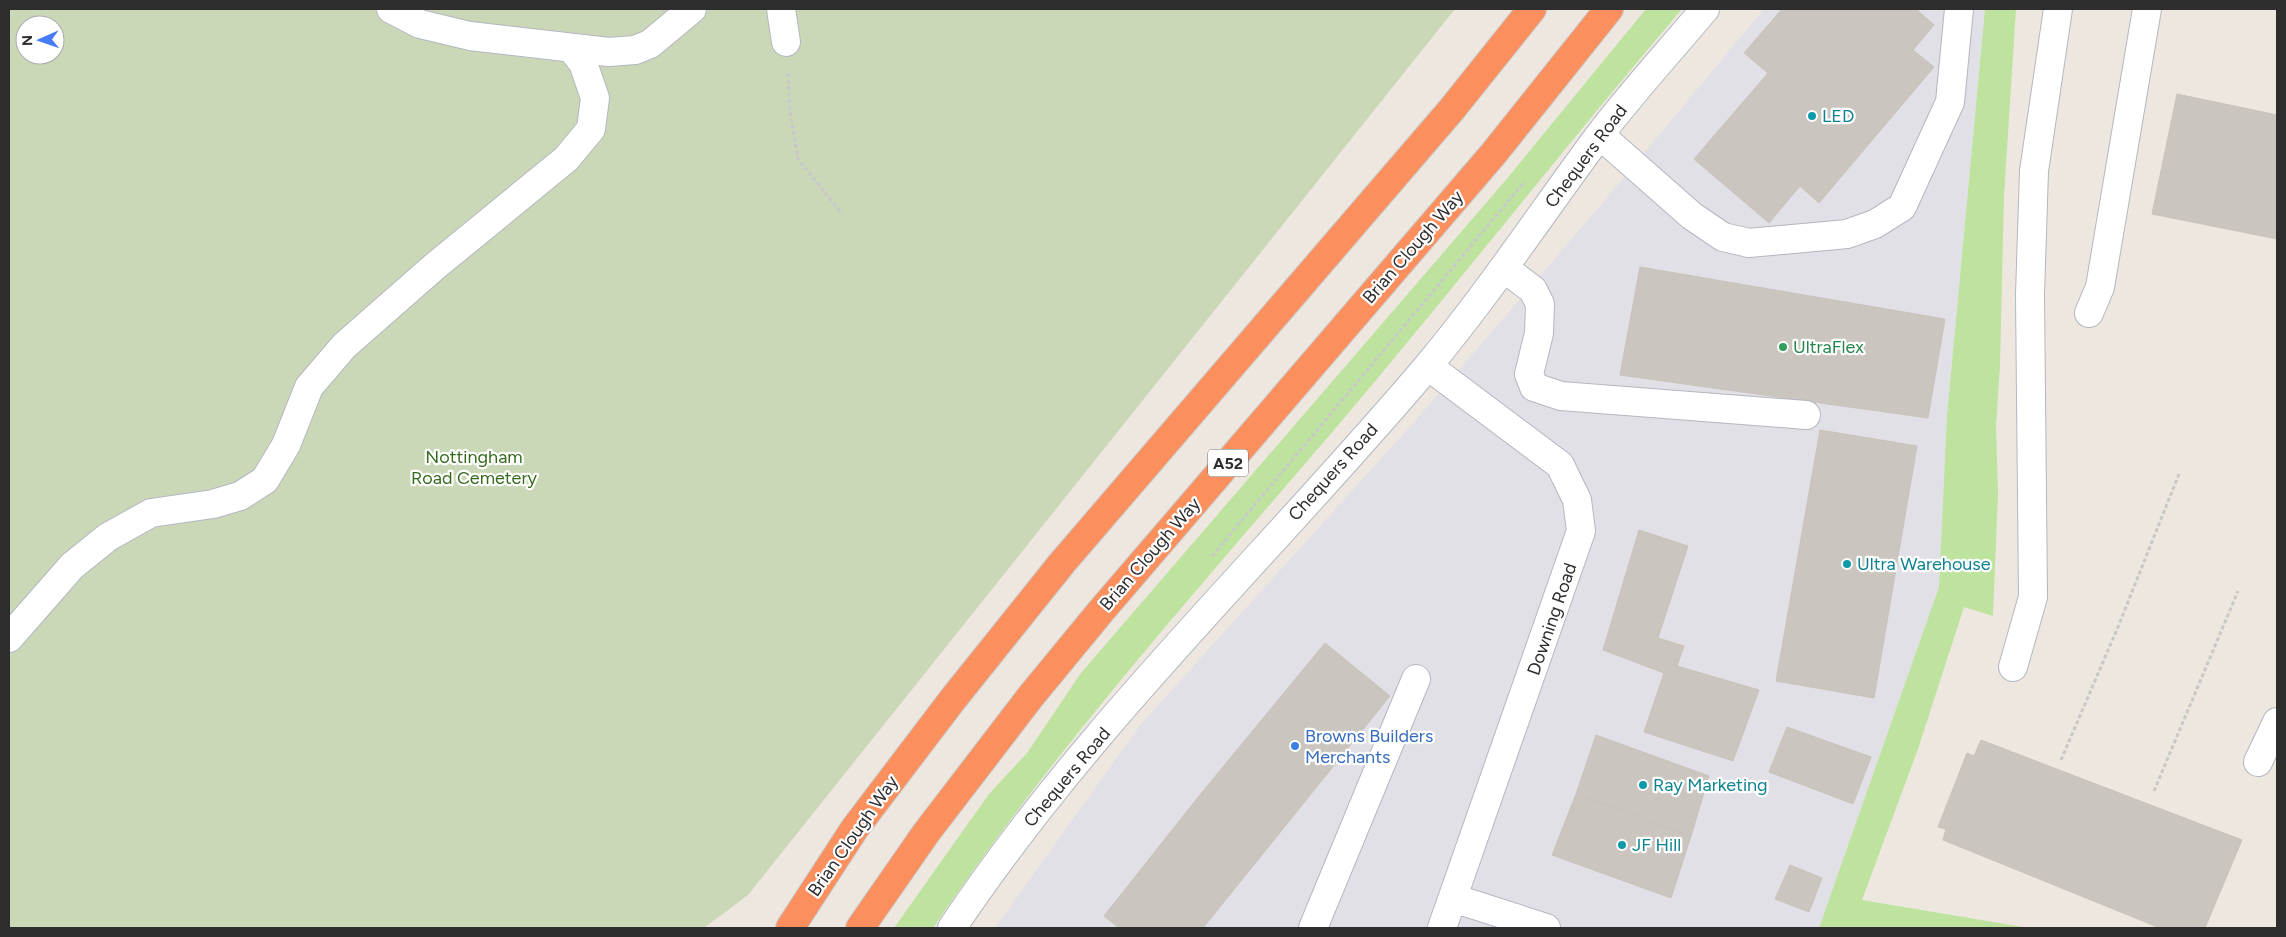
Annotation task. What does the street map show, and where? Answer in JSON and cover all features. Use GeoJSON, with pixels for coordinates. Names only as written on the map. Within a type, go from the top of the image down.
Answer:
{"type":"FeatureCollection","features":[{"type":"Feature","properties":{"kind":"highway","name":"Brian Clough Way"},"geometry":{"type":"LineString","coordinates":[[790,928],[855,828],[1012,625],[1062,564],[1452,109],[1532,9]]}},
{"type":"Feature","properties":{"kind":"highway","name":"Brian Clough Way"},"geometry":{"type":"LineString","coordinates":[[860,928],[926,833],[1031,696],[1101,611],[1494,153],[1609,9]]}},
{"type":"Feature","properties":{"kind":"street"},"geometry":{"type":"LineString","coordinates":[[391,9],[420,24],[470,36],[609,52],[635,50],[650,44],[692,9]]}},
{"type":"Feature","properties":{"kind":"street"},"geometry":{"type":"LineString","coordinates":[[781,9],[786,42]]}},
{"type":"Feature","properties":{"kind":"street","name":"Chequers Road"},"geometry":{"type":"LineString","coordinates":[[959,926],[1030,820],[1191,631],[1428,366],[1504,268],[1600,135],[1705,9]]}},
{"type":"Feature","properties":{"kind":"street"},"geometry":{"type":"LineString","coordinates":[[1600,135],[1692,216],[1723,237],[1749,243],[1847,234],[1875,224],[1902,207],[1950,102],[1959,9]]}},
{"type":"Feature","properties":{"kind":"street"},"geometry":{"type":"LineString","coordinates":[[2014,667],[2033,597],[2030,294],[2034,171],[2058,9]]}},
{"type":"Feature","properties":{"kind":"street"},"geometry":{"type":"LineString","coordinates":[[2089,314],[2100,287],[2147,9]]}},
{"type":"Feature","properties":{"kind":"street"},"geometry":{"type":"LineString","coordinates":[[9,638],[72,566],[108,537],[151,513],[213,504],[240,496],[265,480],[286,445],[309,387],[344,346],[434,267],[566,159],[590,129],[595,98],[583,63],[571,48]]}},
{"type":"Feature","properties":{"kind":"street"},"geometry":{"type":"LineString","coordinates":[[1504,268],[1533,290],[1540,304],[1539,333],[1529,374],[1534,388],[1561,396],[1806,415]]}},
{"type":"Feature","properties":{"kind":"street","name":"Downing Road"},"geometry":{"type":"LineString","coordinates":[[1428,366],[1560,465],[1577,500],[1581,531],[1469,910],[1442,928]]}},
{"type":"Feature","properties":{"kind":"street"},"geometry":{"type":"LineString","coordinates":[[1313,928],[1416,679]]}},
{"type":"Feature","properties":{"kind":"street"},"geometry":{"type":"LineString","coordinates":[[2258,762],[2277,722]]}},
{"type":"Feature","properties":{"kind":"street"},"geometry":{"type":"LineString","coordinates":[[1469,910],[1546,928]]}},
{"type":"Feature","properties":{"kind":"path"},"geometry":{"type":"LineString","coordinates":[[786,42],[790,111],[798,159],[842,214]]}},
{"type":"Feature","properties":{"kind":"path"},"geometry":{"type":"LineString","coordinates":[[1206,564],[1528,177]]}},
{"type":"Feature","properties":{"kind":"path"},"geometry":{"type":"LineString","coordinates":[[2060,760],[2118,627],[2179,474]]}},
{"type":"Feature","properties":{"kind":"path"},"geometry":{"type":"LineString","coordinates":[[2154,791],[2238,591]]}},
{"type":"Feature","properties":{"kind":"shaded area"},"geometry":{"type":"Polygon","coordinates":[[[1764,9],[1985,9],[1947,416],[1939,587],[1819,928],[995,928],[1141,724],[1416,420],[1600,206],[1764,9]]]}},
{"type":"Feature","properties":{"kind":"green space","name":"Nottingham Road Cemetery"},"geometry":{"type":"Polygon","coordinates":[[[9,9],[1455,9],[748,895],[704,928],[9,928],[9,9]]]}},
{"type":"Feature","properties":{"kind":"green space"},"geometry":{"type":"Polygon","coordinates":[[[1646,9],[1682,9],[1340,423],[1129,670],[1028,797],[979,862],[933,928],[894,928],[989,794],[1027,753],[1081,673],[1505,181],[1646,9]]]}},
{"type":"Feature","properties":{"kind":"green space"},"geometry":{"type":"Polygon","coordinates":[[[1985,9],[2016,9],[2004,196],[2000,365],[1996,426],[1998,494],[1993,616],[1964,607],[1918,749],[1862,900],[2029,928],[1819,928],[1939,587],[1947,416],[1985,9]]]}},
{"type":"Feature","properties":{"kind":"building","name":"LED"},"geometry":{"type":"Polygon","coordinates":[[[1782,9],[1916,9],[1934,25],[1913,50],[1934,67],[1819,203],[1800,186],[1769,223],[1694,159],[1768,73],[1744,53],[1782,9]]]}},
{"type":"Feature","properties":{"kind":"building"},"geometry":{"type":"Polygon","coordinates":[[[2177,94],[2277,115],[2277,239],[2152,214],[2177,94]]]}},
{"type":"Feature","properties":{"kind":"building","name":"UltraFlex"},"geometry":{"type":"Polygon","coordinates":[[[1640,267],[1945,319],[1928,418],[1620,375],[1640,267]]]}},
{"type":"Feature","properties":{"kind":"building","name":"Ultra Warehouse"},"geometry":{"type":"Polygon","coordinates":[[[1820,430],[1917,446],[1874,698],[1776,681],[1820,430]]]}},
{"type":"Feature","properties":{"kind":"building"},"geometry":{"type":"Polygon","coordinates":[[[1639,530],[1688,546],[1658,638],[1684,646],[1677,666],[1759,690],[1733,761],[1644,732],[1664,673],[1603,650],[1639,530]]]}},
{"type":"Feature","properties":{"kind":"building","name":"Browns Builders Merchants"},"geometry":{"type":"Polygon","coordinates":[[[1325,643],[1390,696],[1203,928],[1119,928],[1104,916],[1199,796],[1325,643]]]}},
{"type":"Feature","properties":{"kind":"building"},"geometry":{"type":"Polygon","coordinates":[[[1787,727],[1871,757],[1853,804],[1769,772],[1787,727]]]}},
{"type":"Feature","properties":{"kind":"building","name":"Ray Marketing"},"geometry":{"type":"Polygon","coordinates":[[[1596,735],[1709,776],[1691,836],[1576,794],[1596,735]]]}},
{"type":"Feature","properties":{"kind":"building"},"geometry":{"type":"Polygon","coordinates":[[[1981,740],[2242,840],[2205,928],[2160,928],[1943,840],[1946,829],[1938,827],[1967,753],[1974,756],[1981,740]]]}},
{"type":"Feature","properties":{"kind":"building","name":"JF Hill"},"geometry":{"type":"Polygon","coordinates":[[[1576,794],[1691,836],[1671,898],[1552,855],[1576,794]]]}},
{"type":"Feature","properties":{"kind":"building"},"geometry":{"type":"Polygon","coordinates":[[[1790,865],[1822,878],[1809,912],[1775,899],[1790,865]]]}},
{"type":"Feature","properties":{"kind":"place","name":"LED"},"geometry":{"type":"Point","coordinates":[1812,116]}},
{"type":"Feature","properties":{"kind":"place","name":"UltraFlex"},"geometry":{"type":"Point","coordinates":[1783,347]}},
{"type":"Feature","properties":{"kind":"place","name":"Ultra Warehouse"},"geometry":{"type":"Point","coordinates":[1847,564]}},
{"type":"Feature","properties":{"kind":"place","name":"Browns Builders Merchants"},"geometry":{"type":"Point","coordinates":[1295,746]}},
{"type":"Feature","properties":{"kind":"place","name":"Ray Marketing"},"geometry":{"type":"Point","coordinates":[1643,785]}},
{"type":"Feature","properties":{"kind":"place","name":"JF Hill"},"geometry":{"type":"Point","coordinates":[1622,845]}}]}
